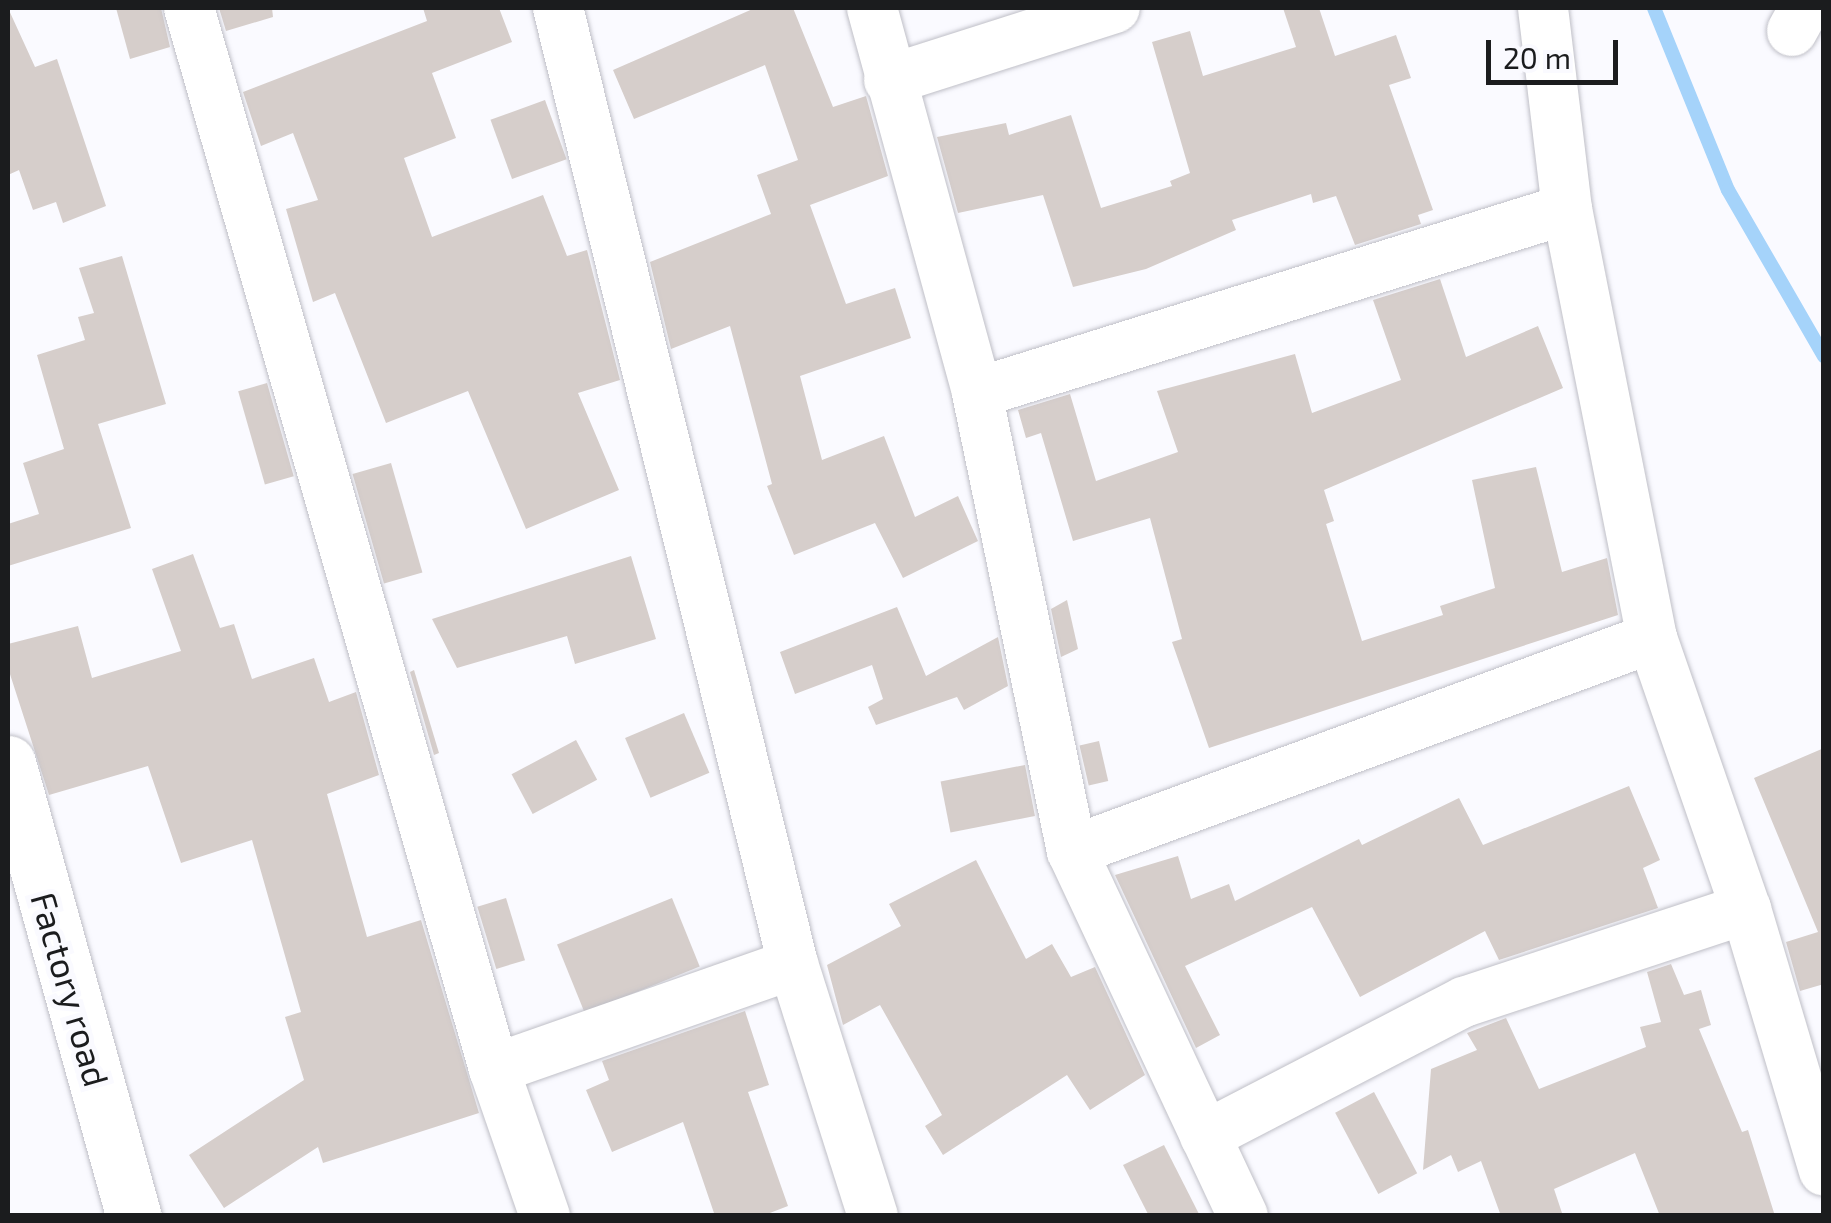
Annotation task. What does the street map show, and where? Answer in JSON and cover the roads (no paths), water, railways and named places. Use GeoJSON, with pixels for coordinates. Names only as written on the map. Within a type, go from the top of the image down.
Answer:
{"type":"FeatureCollection","features":[{"type":"Feature","properties":{"kind":"street"},"geometry":{"type":"LineString","coordinates":[[188,8],[494,1069],[545,1216]]}},
{"type":"Feature","properties":{"kind":"street"},"geometry":{"type":"LineString","coordinates":[[558,8],[793,964],[873,1216]]}},
{"type":"Feature","properties":{"kind":"street"},"geometry":{"type":"LineString","coordinates":[[872,8],[888,80],[977,393],[1072,851],[1243,1216]]}},
{"type":"Feature","properties":{"kind":"street"},"geometry":{"type":"LineString","coordinates":[[888,80],[1115,8]]}},
{"type":"Feature","properties":{"kind":"street"},"geometry":{"type":"LineString","coordinates":[[1544,8],[1567,210],[1652,638],[1746,909],[1824,1171]]}},
{"type":"Feature","properties":{"kind":"street"},"geometry":{"type":"LineString","coordinates":[[977,393],[1567,210]]}},
{"type":"Feature","properties":{"kind":"street"},"geometry":{"type":"LineString","coordinates":[[1072,851],[1652,638]]}},
{"type":"Feature","properties":{"kind":"street","name":"Factory road"},"geometry":{"type":"LineString","coordinates":[[8,763],[134,1216]]}},
{"type":"Feature","properties":{"kind":"street"},"geometry":{"type":"LineString","coordinates":[[1205,1136],[1464,1002],[1746,909]]}},
{"type":"Feature","properties":{"kind":"street"},"geometry":{"type":"LineString","coordinates":[[494,1069],[793,964]]}},
{"type":"Feature","properties":{"kind":"waterway"},"geometry":{"type":"LineString","coordinates":[[1654,8],[1728,190],[1824,356]]}}]}
